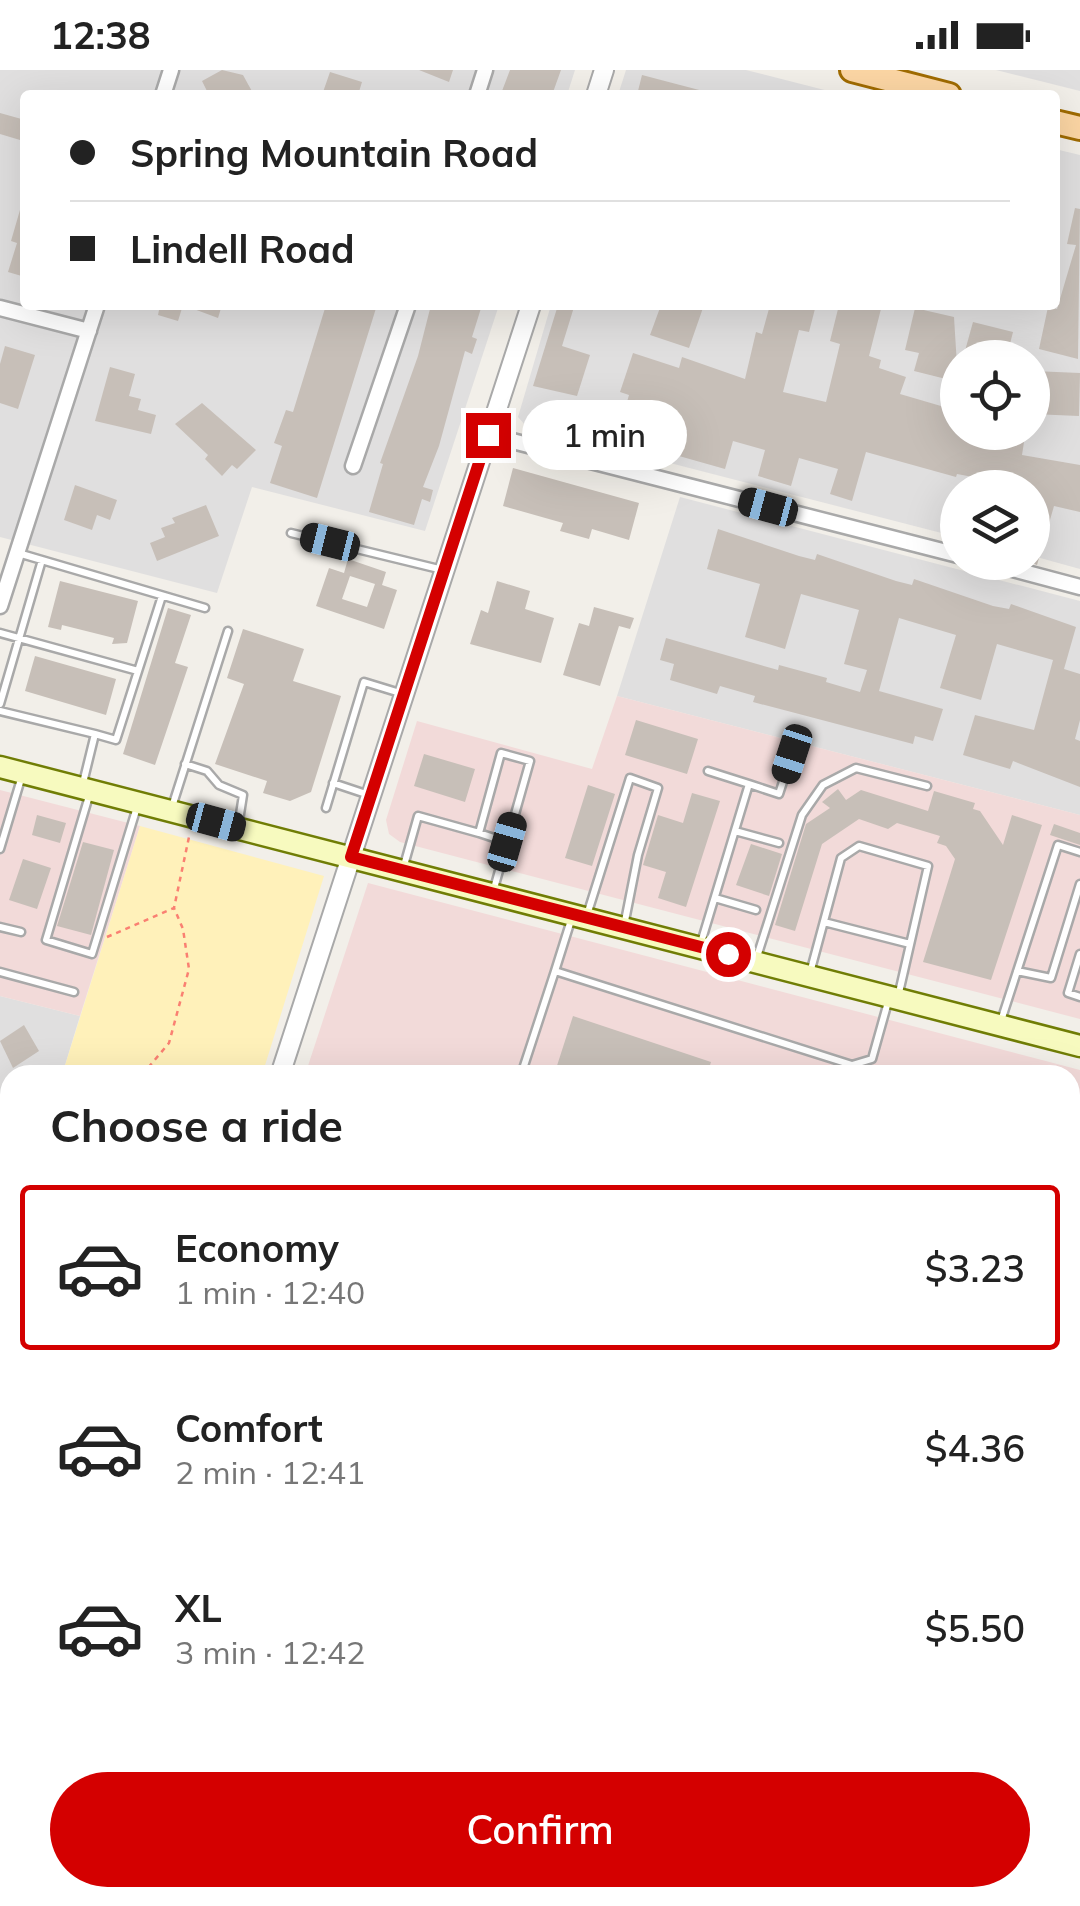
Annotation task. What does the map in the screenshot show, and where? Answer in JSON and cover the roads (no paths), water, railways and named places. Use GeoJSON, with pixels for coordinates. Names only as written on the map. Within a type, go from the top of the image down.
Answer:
{"type":"FeatureCollection","features":[{"type":"Feature","properties":{"kind":"main road"},"geometry":{"type":"LineString","coordinates":[[852,70],[930,90]]}},
{"type":"Feature","properties":{"kind":"main road"},"geometry":{"type":"LineString","coordinates":[[0,767],[1080,1046]]}},
{"type":"Feature","properties":{"kind":"street"},"geometry":{"type":"LineString","coordinates":[[0,308],[89,331]]}},
{"type":"Feature","properties":{"kind":"street"},"geometry":{"type":"LineString","coordinates":[[0,606],[95,310]]}},
{"type":"Feature","properties":{"kind":"street"},"geometry":{"type":"LineString","coordinates":[[353,466],[406,310]]}},
{"type":"Feature","properties":{"kind":"street"},"geometry":{"type":"LineString","coordinates":[[288,1065],[402,694],[529,310]]}},
{"type":"Feature","properties":{"kind":"street"},"geometry":{"type":"LineString","coordinates":[[488,435],[940,550]]}},
{"type":"Feature","properties":{"kind":"street"},"geometry":{"type":"LineString","coordinates":[[1050,579],[1080,587]]}},
{"type":"Feature","properties":{"kind":"lane"},"geometry":{"type":"LineString","coordinates":[[291,533],[444,571]]}},
{"type":"Feature","properties":{"kind":"lane"},"geometry":{"type":"LineString","coordinates":[[17,553],[205,608]]}},
{"type":"Feature","properties":{"kind":"lane"},"geometry":{"type":"LineString","coordinates":[[42,560],[0,708],[116,740],[162,596]]}},
{"type":"Feature","properties":{"kind":"lane"},"geometry":{"type":"LineString","coordinates":[[171,811],[228,631]]}},
{"type":"Feature","properties":{"kind":"lane"},"geometry":{"type":"LineString","coordinates":[[0,633],[138,671]]}},
{"type":"Feature","properties":{"kind":"lane"},"geometry":{"type":"LineString","coordinates":[[326,808],[364,682],[402,694]]}},
{"type":"Feature","properties":{"kind":"lane"},"geometry":{"type":"LineString","coordinates":[[95,734],[86,789],[46,940],[92,954],[138,802]]}},
{"type":"Feature","properties":{"kind":"lane"},"geometry":{"type":"LineString","coordinates":[[479,833],[501,754],[530,762],[492,894]]}},
{"type":"Feature","properties":{"kind":"lane"},"geometry":{"type":"LineString","coordinates":[[708,771],[779,794],[792,754]]}},
{"type":"Feature","properties":{"kind":"lane"},"geometry":{"type":"LineString","coordinates":[[186,764],[207,772],[219,785],[243,795],[238,828]]}},
{"type":"Feature","properties":{"kind":"lane"},"geometry":{"type":"LineString","coordinates":[[756,962],[802,815],[823,785],[856,768],[927,786]]}},
{"type":"Feature","properties":{"kind":"lane"},"geometry":{"type":"LineString","coordinates":[[0,849],[23,773]]}},
{"type":"Feature","properties":{"kind":"lane"},"geometry":{"type":"LineString","coordinates":[[524,1065],[555,971],[580,916],[630,778],[658,788],[638,855],[624,928]]}},
{"type":"Feature","properties":{"kind":"lane"},"geometry":{"type":"LineString","coordinates":[[333,783],[371,796]]}},
{"type":"Feature","properties":{"kind":"lane"},"geometry":{"type":"LineString","coordinates":[[700,948],[749,784]]}},
{"type":"Feature","properties":{"kind":"lane"},"geometry":{"type":"LineString","coordinates":[[402,870],[418,816],[507,842]]}},
{"type":"Feature","properties":{"kind":"lane"},"geometry":{"type":"LineString","coordinates":[[735,831],[778,842]]}},
{"type":"Feature","properties":{"kind":"lane"},"geometry":{"type":"LineString","coordinates":[[1000,1025],[1058,845],[1080,852]]}},
{"type":"Feature","properties":{"kind":"lane"},"geometry":{"type":"LineString","coordinates":[[555,971],[852,1065],[872,1059],[910,944],[928,866],[859,846],[841,858],[809,976]]}},
{"type":"Feature","properties":{"kind":"lane"},"geometry":{"type":"LineString","coordinates":[[1017,971],[1052,978],[1080,884]]}},
{"type":"Feature","properties":{"kind":"lane"},"geometry":{"type":"LineString","coordinates":[[715,898],[756,910]]}},
{"type":"Feature","properties":{"kind":"lane"},"geometry":{"type":"LineString","coordinates":[[824,922],[910,944]]}},
{"type":"Feature","properties":{"kind":"lane"},"geometry":{"type":"LineString","coordinates":[[0,927],[21,932]]}},
{"type":"Feature","properties":{"kind":"lane"},"geometry":{"type":"LineString","coordinates":[[1080,954],[1068,993],[1080,997]]}},
{"type":"Feature","properties":{"kind":"lane"},"geometry":{"type":"LineString","coordinates":[[0,972],[74,992]]}}]}
